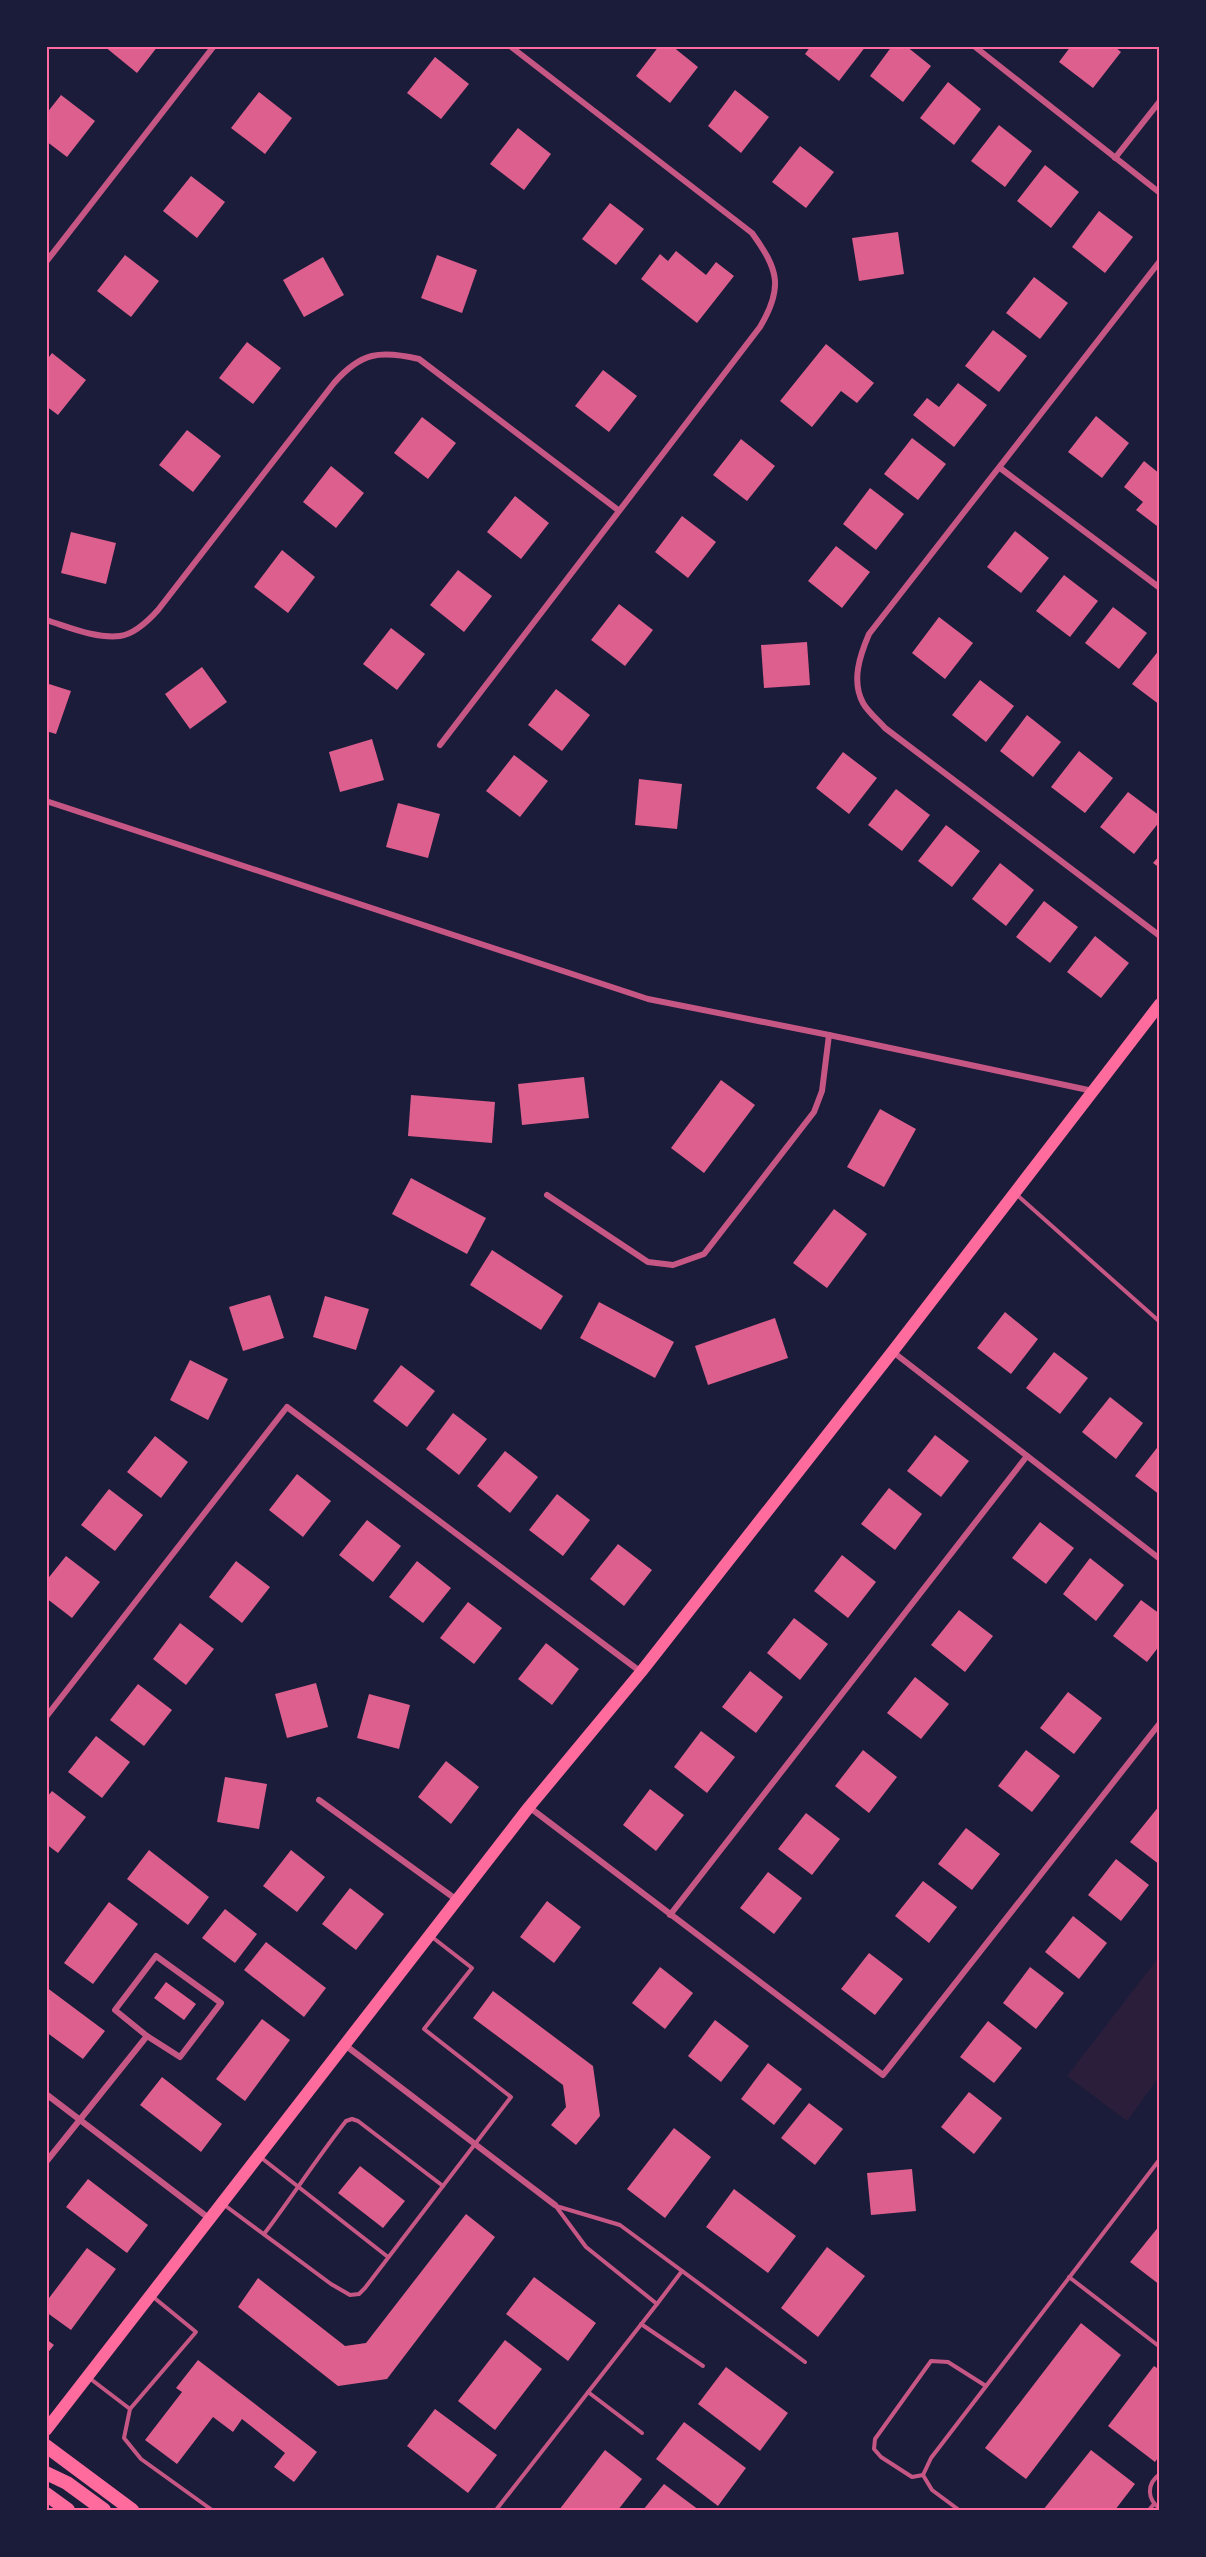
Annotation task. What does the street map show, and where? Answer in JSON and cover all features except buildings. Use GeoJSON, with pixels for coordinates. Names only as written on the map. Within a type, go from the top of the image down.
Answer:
{"type":"FeatureCollection","features":[{"type":"Feature","properties":{"kind":"main road"},"geometry":{"type":"LineString","coordinates":[[46,2430],[529,1807],[642,1672],[893,1351],[1160,1004]]}},
{"type":"Feature","properties":{"kind":"main road"},"geometry":{"type":"LineString","coordinates":[[46,2446],[132,2511]]}},
{"type":"Feature","properties":{"kind":"main road"},"geometry":{"type":"LineString","coordinates":[[46,2473],[67,2483],[104,2511]]}},
{"type":"Feature","properties":{"kind":"main road"},"geometry":{"type":"LineString","coordinates":[[46,2494],[68,2511]]}},
{"type":"Feature","properties":{"kind":"street"},"geometry":{"type":"LineString","coordinates":[[46,262],[213,46]]}},
{"type":"Feature","properties":{"kind":"street"},"geometry":{"type":"LineString","coordinates":[[440,745],[760,327],[772,307],[776,282],[770,258],[752,233],[510,46]]}},
{"type":"Feature","properties":{"kind":"street"},"geometry":{"type":"LineString","coordinates":[[974,46],[1160,193]]}},
{"type":"Feature","properties":{"kind":"street"},"geometry":{"type":"LineString","coordinates":[[1115,158],[1160,101]]}},
{"type":"Feature","properties":{"kind":"street"},"geometry":{"type":"LineString","coordinates":[[1160,261],[869,634],[860,654],[857,675],[862,702],[885,728],[1160,936]]}},
{"type":"Feature","properties":{"kind":"street"},"geometry":{"type":"LineString","coordinates":[[46,620],[94,634],[121,636],[144,624],[159,610],[348,366],[372,356],[392,353],[419,359],[618,510]]}},
{"type":"Feature","properties":{"kind":"street"},"geometry":{"type":"LineString","coordinates":[[1000,468],[1160,588]]}},
{"type":"Feature","properties":{"kind":"street"},"geometry":{"type":"LineString","coordinates":[[46,801],[648,999],[1092,1091]]}},
{"type":"Feature","properties":{"kind":"street"},"geometry":{"type":"LineString","coordinates":[[547,1195],[648,1262],[673,1265],[704,1254],[814,1112],[822,1091],[829,1035]]}},
{"type":"Feature","properties":{"kind":"street"},"geometry":{"type":"LineString","coordinates":[[893,1351],[1160,1559]]}},
{"type":"Feature","properties":{"kind":"street"},"geometry":{"type":"LineString","coordinates":[[46,1717],[287,1407],[642,1672]]}},
{"type":"Feature","properties":{"kind":"street"},"geometry":{"type":"LineString","coordinates":[[670,1916],[1027,1456]]}},
{"type":"Feature","properties":{"kind":"street"},"geometry":{"type":"LineString","coordinates":[[529,1807],[670,1916],[884,2075],[1160,1723]]}},
{"type":"Feature","properties":{"kind":"street"},"geometry":{"type":"LineString","coordinates":[[319,1800],[458,1900]]}},
{"type":"Feature","properties":{"kind":"street"},"geometry":{"type":"LineString","coordinates":[[156,1956],[221,2003],[180,2057],[147,2036],[115,2010],[156,1956]]}},
{"type":"Feature","properties":{"kind":"street"},"geometry":{"type":"LineString","coordinates":[[46,2163],[147,2036]]}},
{"type":"Feature","properties":{"kind":"street"},"geometry":{"type":"LineString","coordinates":[[345,2045],[555,2205]]}},
{"type":"Feature","properties":{"kind":"street"},"geometry":{"type":"LineString","coordinates":[[46,2094],[210,2219]]}},
{"type":"Feature","properties":{"kind":"lane"},"geometry":{"type":"LineString","coordinates":[[1015,1193],[1160,1322]]}},
{"type":"Feature","properties":{"kind":"lane"},"geometry":{"type":"LineString","coordinates":[[222,2204],[331,2283],[350,2295],[359,2294],[475,2145],[511,2097],[424,2029],[472,1968],[430,1936]]}},
{"type":"Feature","properties":{"kind":"lane"},"geometry":{"type":"LineString","coordinates":[[264,2234],[300,2187],[316,2159],[346,2121],[352,2119],[358,2121],[443,2186]]}},
{"type":"Feature","properties":{"kind":"lane"},"geometry":{"type":"LineString","coordinates":[[259,2156],[388,2257]]}},
{"type":"Feature","properties":{"kind":"lane"},"geometry":{"type":"LineString","coordinates":[[923,2475],[931,2458],[1160,2159]]}},
{"type":"Feature","properties":{"kind":"lane"},"geometry":{"type":"LineString","coordinates":[[555,2205],[620,2225],[806,2362]]}},
{"type":"Feature","properties":{"kind":"lane"},"geometry":{"type":"LineString","coordinates":[[555,2205],[586,2247],[657,2304]]}},
{"type":"Feature","properties":{"kind":"lane"},"geometry":{"type":"LineString","coordinates":[[496,2510],[682,2271]]}},
{"type":"Feature","properties":{"kind":"lane"},"geometry":{"type":"LineString","coordinates":[[1070,2277],[1160,2347]]}},
{"type":"Feature","properties":{"kind":"lane"},"geometry":{"type":"LineString","coordinates":[[151,2295],[196,2332],[130,2409],[124,2438],[141,2459],[212,2511]]}},
{"type":"Feature","properties":{"kind":"lane"},"geometry":{"type":"LineString","coordinates":[[641,2324],[703,2367]]}},
{"type":"Feature","properties":{"kind":"lane"},"geometry":{"type":"LineString","coordinates":[[923,2475],[912,2477],[881,2457],[874,2449],[875,2439],[931,2361],[948,2362],[986,2386]]}},
{"type":"Feature","properties":{"kind":"lane"},"geometry":{"type":"LineString","coordinates":[[88,2376],[130,2409]]}},
{"type":"Feature","properties":{"kind":"lane"},"geometry":{"type":"LineString","coordinates":[[588,2392],[642,2433]]}},
{"type":"Feature","properties":{"kind":"lane"},"geometry":{"type":"LineString","coordinates":[[1160,2474],[1150,2486],[1149,2492],[1154,2504],[1160,2509]]}},
{"type":"Feature","properties":{"kind":"lane"},"geometry":{"type":"LineString","coordinates":[[923,2475],[932,2490],[959,2511]]}},
{"type":"Feature","properties":{"kind":"lane"},"geometry":{"type":"LineString","coordinates":[[1149,2511],[1154,2504]]}},
{"type":"Feature","properties":{"kind":"shaded area"},"geometry":{"type":"Polygon","coordinates":[[[1159,1957],[1159,2077],[1127,2121],[1067,2076],[1159,1957]]]}}]}
